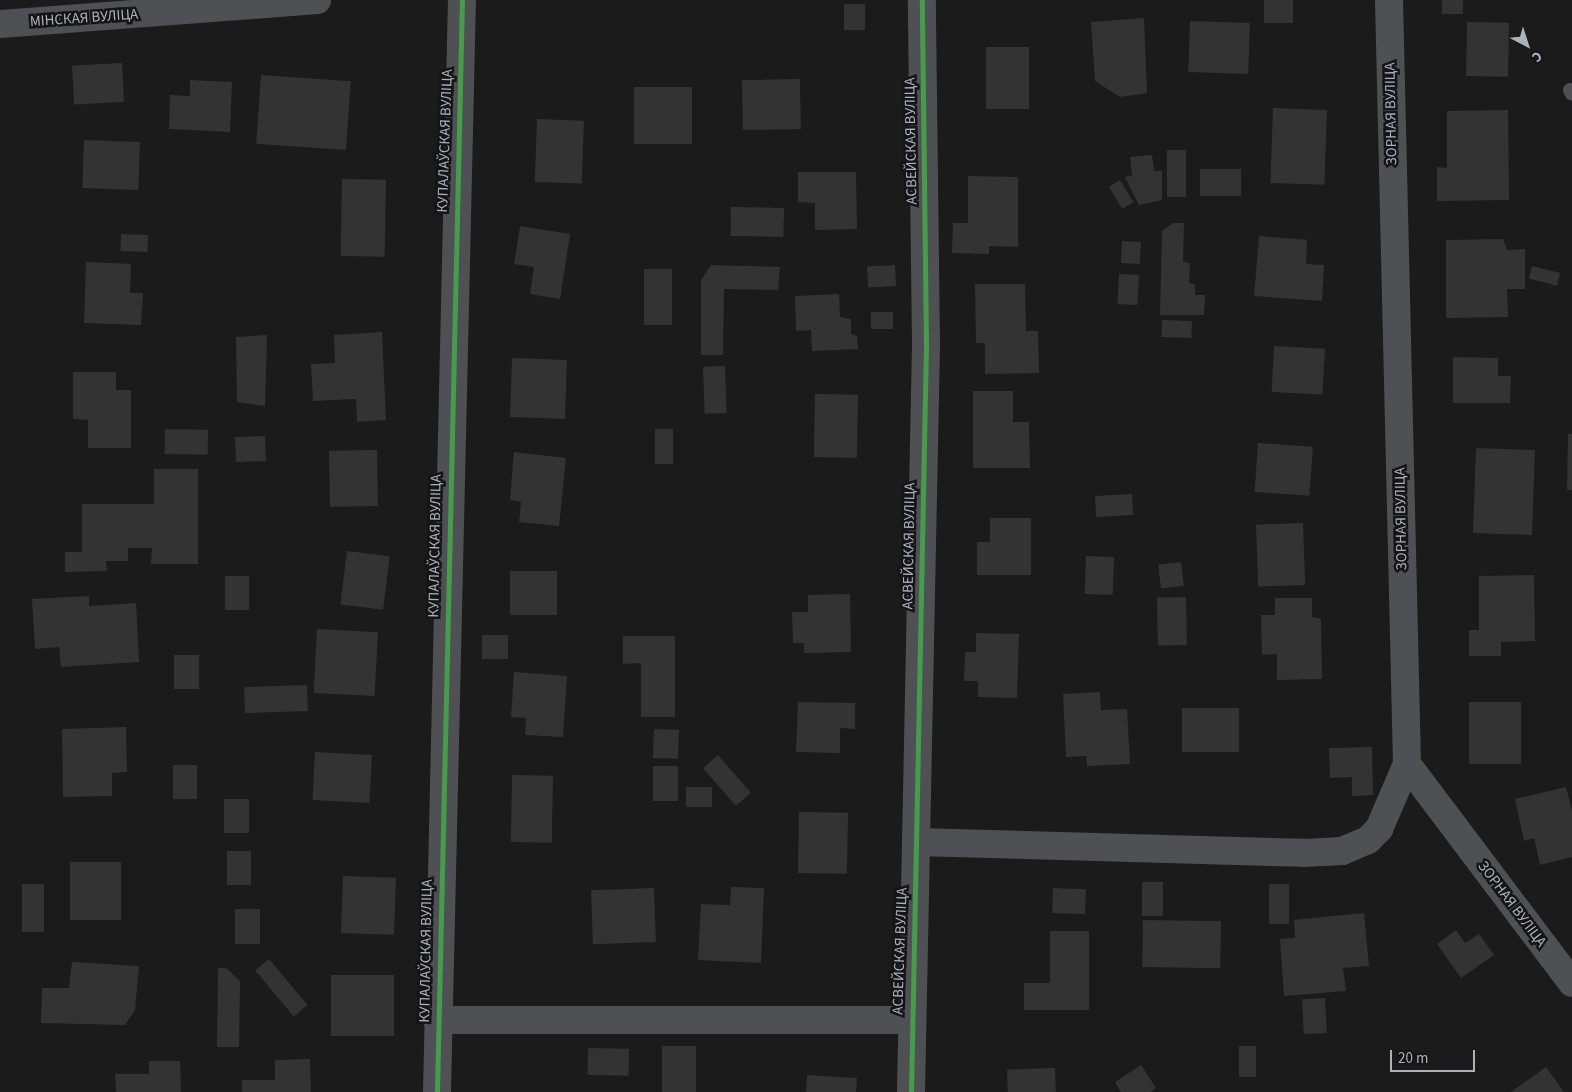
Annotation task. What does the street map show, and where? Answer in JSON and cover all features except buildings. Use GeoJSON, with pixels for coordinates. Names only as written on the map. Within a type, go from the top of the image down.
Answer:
{"type":"FeatureCollection","features":[{"type":"Feature","properties":{"kind":"street","name":"МІНСКАЯ ВУЛІЦА"},"geometry":{"type":"LineString","coordinates":[[0,24],[317,0]]}},
{"type":"Feature","properties":{"kind":"street","name":"КУПАЛАЎСКАЯ ВУЛІЦА"},"geometry":{"type":"LineString","coordinates":[[436,1092],[462,0]]}},
{"type":"Feature","properties":{"kind":"street","name":"АСВЕЙСКАЯ ВУЛІЦА"},"geometry":{"type":"LineString","coordinates":[[911,1092],[926,344],[922,0]]}},
{"type":"Feature","properties":{"kind":"street","name":"ЗОРНАЯ ВУЛІЦА"},"geometry":{"type":"LineString","coordinates":[[1389,0],[1407,764],[1572,983]]}},
{"type":"Feature","properties":{"kind":"street"},"geometry":{"type":"LineString","coordinates":[[916,842],[1304,853],[1342,851],[1368,840],[1379,829],[1407,764]]}},
{"type":"Feature","properties":{"kind":"street"},"geometry":{"type":"LineString","coordinates":[[437,1020],[911,1020]]}},
{"type":"Feature","properties":{"kind":"cycle path"},"geometry":{"type":"LineString","coordinates":[[437,1092],[462,0]]}},
{"type":"Feature","properties":{"kind":"cycle path"},"geometry":{"type":"LineString","coordinates":[[911,1092],[926,344],[922,0]]}}]}
